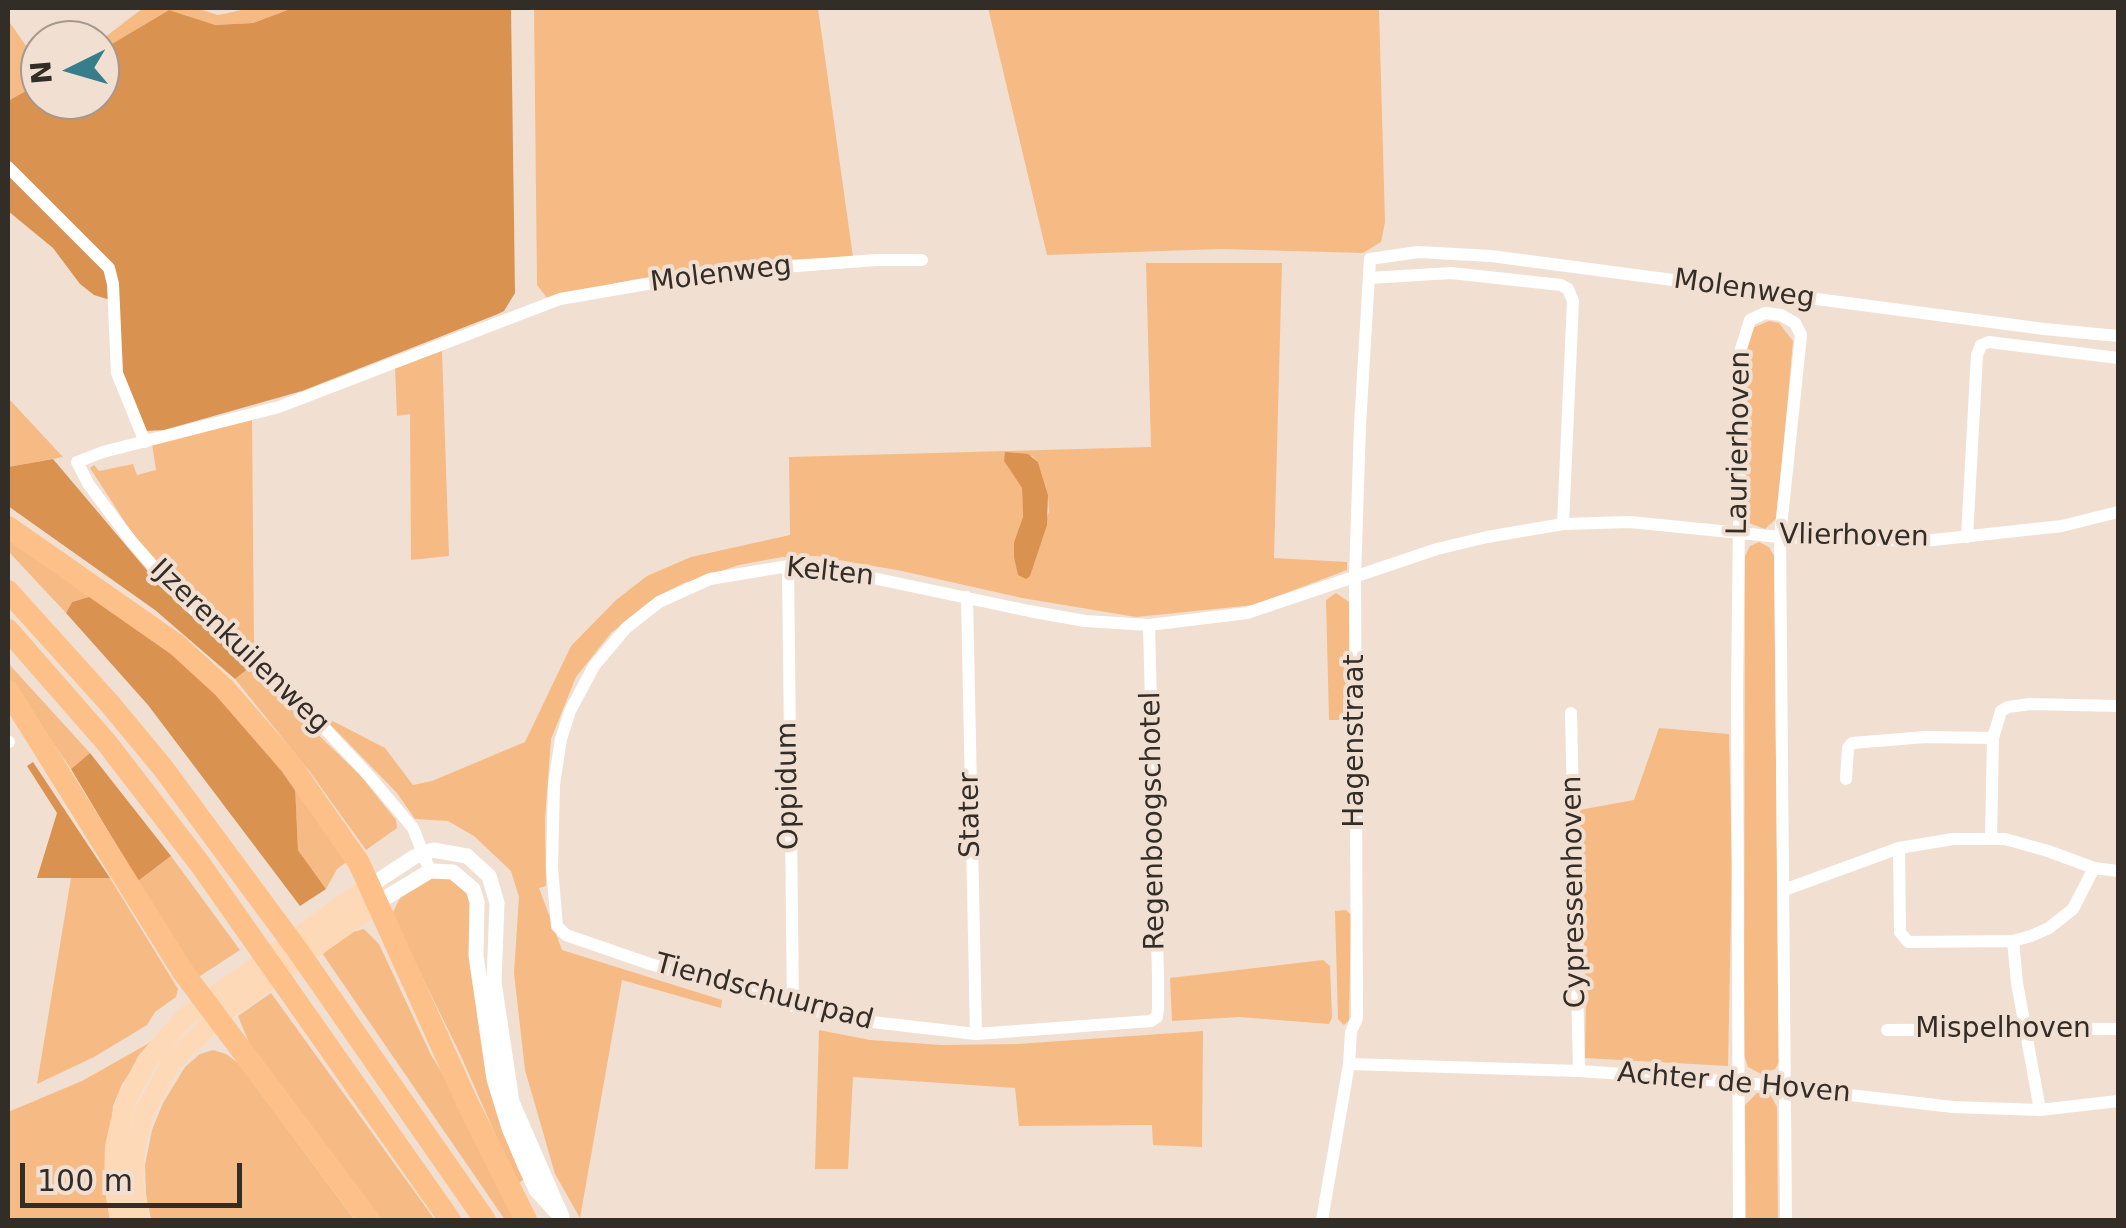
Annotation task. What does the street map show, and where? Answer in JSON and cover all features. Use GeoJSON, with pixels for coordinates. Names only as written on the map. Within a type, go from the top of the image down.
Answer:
{"type":"FeatureCollection","features":[{"type":"Feature","properties":{"kind":"highway"},"geometry":{"type":"LineString","coordinates":[[8,527],[177,645],[224,688],[290,764],[359,863],[467,1102],[526,1220]]}},
{"type":"Feature","properties":{"kind":"highway"},"geometry":{"type":"LineString","coordinates":[[8,590],[163,768],[296,948],[486,1220]]}},
{"type":"Feature","properties":{"kind":"highway"},"geometry":{"type":"LineString","coordinates":[[8,630],[106,742],[200,864],[450,1220]]}},
{"type":"Feature","properties":{"kind":"highway"},"geometry":{"type":"LineString","coordinates":[[8,691],[183,972],[370,1220]]}},
{"type":"Feature","properties":{"kind":"main road"},"geometry":{"type":"LineString","coordinates":[[120,1220],[114,1163],[126,1104],[140,1074],[166,1038],[374,895]]}},
{"type":"Feature","properties":{"kind":"main road"},"geometry":{"type":"LineString","coordinates":[[139,1220],[134,1162],[145,1110],[170,1063],[211,1010]]}},
{"type":"Feature","properties":{"kind":"street"},"geometry":{"type":"LineString","coordinates":[[8,167],[109,268],[117,373],[144,442]]}},
{"type":"Feature","properties":{"kind":"street","name":"Molenweg"},"geometry":{"type":"LineString","coordinates":[[1370,259],[1418,252],[1491,256],[2118,336]]}},
{"type":"Feature","properties":{"kind":"street","name":"Hagenstraat"},"geometry":{"type":"LineString","coordinates":[[1322,1220],[1351,1032],[1357,1018],[1356,577],[1370,259]]}},
{"type":"Feature","properties":{"kind":"street","name":"Molenweg"},"geometry":{"type":"LineString","coordinates":[[522,312],[573,296],[717,272],[922,260]]}},
{"type":"Feature","properties":{"kind":"street"},"geometry":{"type":"LineString","coordinates":[[1369,278],[1451,273],[1562,285],[1568,289],[1573,301],[1563,524]]}},
{"type":"Feature","properties":{"kind":"street","name":"IJzerenkuilenweg"},"geometry":{"type":"LineString","coordinates":[[430,871],[413,828],[370,777],[315,718],[184,601],[132,542],[77,462],[279,408],[522,312]]}},
{"type":"Feature","properties":{"kind":"street","name":"Laurierhoven"},"geometry":{"type":"LineString","coordinates":[[1739,1220],[1738,531],[1743,336],[1750,320],[1765,313],[1781,315],[1795,323],[1801,336],[1780,537],[1786,1220]]}},
{"type":"Feature","properties":{"kind":"street"},"geometry":{"type":"LineString","coordinates":[[1967,537],[1977,354],[1981,345],[1988,342],[2118,358]]}},
{"type":"Feature","properties":{"kind":"street","name":"Vlierhoven"},"geometry":{"type":"LineString","coordinates":[[1356,577],[1454,545],[1563,524],[1630,522],[1864,541],[1967,537],[2062,526],[2118,512]]}},
{"type":"Feature","properties":{"kind":"street","name":"Kelten"},"geometry":{"type":"LineString","coordinates":[[558,926],[552,868],[555,766],[570,711],[594,666],[643,612],[677,592],[729,575],[788,566],[845,570],[1085,621],[1149,626],[1246,613],[1356,577]]}},
{"type":"Feature","properties":{"kind":"street","name":"Oppidum"},"geometry":{"type":"LineString","coordinates":[[788,566],[793,1006]]}},
{"type":"Feature","properties":{"kind":"street","name":"Stater"},"geometry":{"type":"LineString","coordinates":[[967,597],[976,1034]]}},
{"type":"Feature","properties":{"kind":"street","name":"Regenboogschotel"},"geometry":{"type":"LineString","coordinates":[[1149,626],[1157,1017]]}},
{"type":"Feature","properties":{"kind":"street"},"geometry":{"type":"LineString","coordinates":[[1991,838],[1993,738],[1998,717],[2008,707],[2030,704],[2118,706]]}},
{"type":"Feature","properties":{"kind":"street","name":"Cypressenhoven"},"geometry":{"type":"LineString","coordinates":[[1570,713],[1579,1071]]}},
{"type":"Feature","properties":{"kind":"street"},"geometry":{"type":"LineString","coordinates":[[1846,780],[1848,748],[1852,743],[1926,737],[1993,738]]}},
{"type":"Feature","properties":{"kind":"street"},"geometry":{"type":"LineString","coordinates":[[1784,890],[1899,848],[1991,838],[2025,844],[2094,868],[2118,871]]}},
{"type":"Feature","properties":{"kind":"street"},"geometry":{"type":"LineString","coordinates":[[1899,848],[1900,932],[1904,940],[2013,942],[2048,928],[2074,909],[2094,868]]}},
{"type":"Feature","properties":{"kind":"street"},"geometry":{"type":"LineString","coordinates":[[374,895],[423,853],[444,850],[467,856],[494,885],[498,909],[494,982],[507,1078],[520,1128],[563,1219]]}},
{"type":"Feature","properties":{"kind":"street"},"geometry":{"type":"LineString","coordinates":[[374,895],[440,869],[458,874],[470,884],[475,895],[476,956],[494,1079],[536,1190],[563,1219]]}},
{"type":"Feature","properties":{"kind":"street","name":"Tiendschuurpad"},"geometry":{"type":"LineString","coordinates":[[558,926],[566,935],[650,964],[793,1006],[909,1028],[976,1034],[1146,1022],[1157,1017]]}},
{"type":"Feature","properties":{"kind":"street"},"geometry":{"type":"LineString","coordinates":[[2013,942],[2040,1110]]}},
{"type":"Feature","properties":{"kind":"street","name":"Mispelhoven"},"geometry":{"type":"LineString","coordinates":[[1887,1030],[2118,1029]]}},
{"type":"Feature","properties":{"kind":"street","name":"Achter de Hoven"},"geometry":{"type":"LineString","coordinates":[[1349,1064],[1579,1071],[1738,1082],[1954,1107],[2040,1110],[2118,1101]]}},
{"type":"Feature","properties":{"kind":"shaded area"},"geometry":{"type":"Polygon","coordinates":[[[143,8],[196,8],[218,15],[251,8],[293,8],[253,23],[214,25],[169,10],[120,39],[120,26],[143,8]]]}},
{"type":"Feature","properties":{"kind":"shaded area"},"geometry":{"type":"Polygon","coordinates":[[[293,8],[511,8],[515,293],[498,314],[302,391],[164,430],[146,431],[119,380],[120,303],[94,295],[80,284],[53,248],[8,211],[8,101],[20,94],[20,120],[120,120],[120,39],[169,10],[215,25],[253,23],[293,8]]]}},
{"type":"Feature","properties":{"kind":"shaded area"},"geometry":{"type":"Polygon","coordinates":[[[534,8],[818,8],[853,257],[750,261],[547,298],[537,285],[534,8]]]}},
{"type":"Feature","properties":{"kind":"shaded area"},"geometry":{"type":"Polygon","coordinates":[[[988,8],[1379,8],[1385,222],[1381,242],[1363,253],[1221,249],[1047,255],[988,8]]]}},
{"type":"Feature","properties":{"kind":"shaded area"},"geometry":{"type":"Polygon","coordinates":[[[8,20],[20,37],[20,94],[8,101],[8,20]]]}},
{"type":"Feature","properties":{"kind":"shaded area"},"geometry":{"type":"Polygon","coordinates":[[[1146,263],[1282,263],[1274,558],[1347,562],[1347,570],[1254,605],[1136,617],[816,556],[782,557],[739,565],[658,596],[611,633],[576,677],[551,739],[545,819],[546,886],[539,888],[562,950],[722,1000],[721,1008],[622,980],[580,1218],[555,1174],[525,1070],[514,973],[519,897],[511,871],[474,836],[448,821],[415,819],[397,793],[321,715],[385,748],[413,785],[432,781],[525,742],[571,646],[616,600],[647,576],[691,557],[790,535],[789,457],[1151,447],[1146,263]],[[1032,456],[1004,461],[1022,488],[1023,517],[1014,542],[1018,575],[1030,575],[1049,511],[1038,462],[1032,456]]]}},
{"type":"Feature","properties":{"kind":"shaded area"},"geometry":{"type":"Polygon","coordinates":[[[1769,321],[1779,323],[1793,341],[1777,518],[1765,529],[1749,523],[1746,516],[1747,337],[1752,328],[1769,321]]]}},
{"type":"Feature","properties":{"kind":"shaded area"},"geometry":{"type":"Polygon","coordinates":[[[442,351],[449,556],[411,560],[410,414],[397,416],[395,368],[442,351]]]}},
{"type":"Feature","properties":{"kind":"shaded area"},"geometry":{"type":"Polygon","coordinates":[[[8,398],[63,457],[8,467],[8,398]]]}},
{"type":"Feature","properties":{"kind":"shaded area"},"geometry":{"type":"Polygon","coordinates":[[[252,420],[252,653],[172,580],[130,530],[90,468],[94,465],[99,471],[133,464],[137,475],[156,470],[152,444],[252,420]]]}},
{"type":"Feature","properties":{"kind":"shaded area"},"geometry":{"type":"Polygon","coordinates":[[[1005,452],[1028,454],[1038,462],[1048,495],[1047,525],[1026,579],[1018,575],[1014,557],[1014,542],[1023,517],[1022,488],[1004,461],[1005,452]]]}},
{"type":"Feature","properties":{"kind":"shaded area"},"geometry":{"type":"Polygon","coordinates":[[[53,459],[162,588],[249,668],[235,679],[155,610],[8,506],[8,467],[53,459]]]}},
{"type":"Feature","properties":{"kind":"shaded area"},"geometry":{"type":"Polygon","coordinates":[[[8,536],[92,596],[72,602],[66,613],[8,551],[8,536]]]}},
{"type":"Feature","properties":{"kind":"shaded area"},"geometry":{"type":"Polygon","coordinates":[[[1759,542],[1769,547],[1774,556],[1779,1062],[1775,1069],[1761,1074],[1748,1067],[1744,1055],[1745,556],[1750,546],[1759,542]]]}},
{"type":"Feature","properties":{"kind":"shaded area"},"geometry":{"type":"Polygon","coordinates":[[[1336,593],[1349,602],[1351,715],[1346,720],[1329,720],[1326,600],[1336,593]]]}},
{"type":"Feature","properties":{"kind":"shaded area"},"geometry":{"type":"Polygon","coordinates":[[[92,596],[164,646],[232,708],[295,785],[298,850],[326,889],[300,906],[148,705],[66,613],[72,602],[92,596]]]}},
{"type":"Feature","properties":{"kind":"shaded area"},"geometry":{"type":"Polygon","coordinates":[[[8,663],[90,753],[71,769],[8,678],[8,663]]]}},
{"type":"Feature","properties":{"kind":"shaded area"},"geometry":{"type":"Polygon","coordinates":[[[249,668],[360,775],[396,820],[397,828],[366,850],[235,679],[249,668]]]}},
{"type":"Feature","properties":{"kind":"shaded area"},"geometry":{"type":"Polygon","coordinates":[[[1659,728],[1729,734],[1732,865],[1728,1066],[1585,1058],[1579,810],[1634,800],[1659,728]]]}},
{"type":"Feature","properties":{"kind":"shaded area"},"geometry":{"type":"Polygon","coordinates":[[[90,753],[171,856],[138,881],[71,769],[90,753]]]}},
{"type":"Feature","properties":{"kind":"shaded area"},"geometry":{"type":"Polygon","coordinates":[[[33,762],[110,878],[37,878],[57,813],[27,766],[33,762]]]}},
{"type":"Feature","properties":{"kind":"shaded area"},"geometry":{"type":"Polygon","coordinates":[[[295,785],[351,859],[337,869],[326,889],[298,850],[295,785]]]}},
{"type":"Feature","properties":{"kind":"shaded area"},"geometry":{"type":"Polygon","coordinates":[[[171,856],[240,950],[197,978],[138,881],[171,856]]]}},
{"type":"Feature","properties":{"kind":"shaded area"},"geometry":{"type":"Polygon","coordinates":[[[71,878],[110,878],[178,989],[176,997],[155,1012],[147,1025],[94,1057],[37,1084],[71,878]]]}},
{"type":"Feature","properties":{"kind":"shaded area"},"geometry":{"type":"Polygon","coordinates":[[[430,878],[449,878],[466,890],[470,901],[526,1178],[517,1184],[461,1056],[395,921],[393,912],[401,896],[430,878]]]}},
{"type":"Feature","properties":{"kind":"shaded area"},"geometry":{"type":"Polygon","coordinates":[[[1346,910],[1351,915],[1349,1020],[1344,1025],[1338,1019],[1335,911],[1346,910]]]}},
{"type":"Feature","properties":{"kind":"shaded area"},"geometry":{"type":"Polygon","coordinates":[[[364,929],[379,944],[431,1055],[465,1110],[518,1220],[505,1220],[322,953],[364,929]]]}},
{"type":"Feature","properties":{"kind":"shaded area"},"geometry":{"type":"Polygon","coordinates":[[[1323,960],[1330,966],[1329,1024],[1239,1017],[1172,1021],[1170,978],[1323,960]]]}},
{"type":"Feature","properties":{"kind":"shaded area"},"geometry":{"type":"Polygon","coordinates":[[[271,993],[435,1220],[380,1220],[250,1045],[238,1016],[271,993]]]}},
{"type":"Feature","properties":{"kind":"shaded area"},"geometry":{"type":"Polygon","coordinates":[[[819,1030],[870,1040],[942,1045],[1018,1044],[1203,1031],[1202,1147],[1153,1145],[1152,1125],[1019,1126],[1015,1088],[853,1077],[848,1169],[815,1169],[819,1030]]]}},
{"type":"Feature","properties":{"kind":"shaded area"},"geometry":{"type":"Polygon","coordinates":[[[151,1042],[122,1084],[113,1106],[106,1191],[110,1220],[8,1220],[8,1112],[82,1081],[151,1042]]]}},
{"type":"Feature","properties":{"kind":"shaded area"},"geometry":{"type":"Polygon","coordinates":[[[213,1050],[238,1063],[355,1220],[151,1220],[145,1165],[152,1130],[185,1067],[200,1054],[213,1050]]]}},
{"type":"Feature","properties":{"kind":"shaded area"},"geometry":{"type":"Polygon","coordinates":[[[1757,1093],[1770,1094],[1777,1107],[1778,1220],[1746,1220],[1745,1105],[1757,1093]]]}}]}
